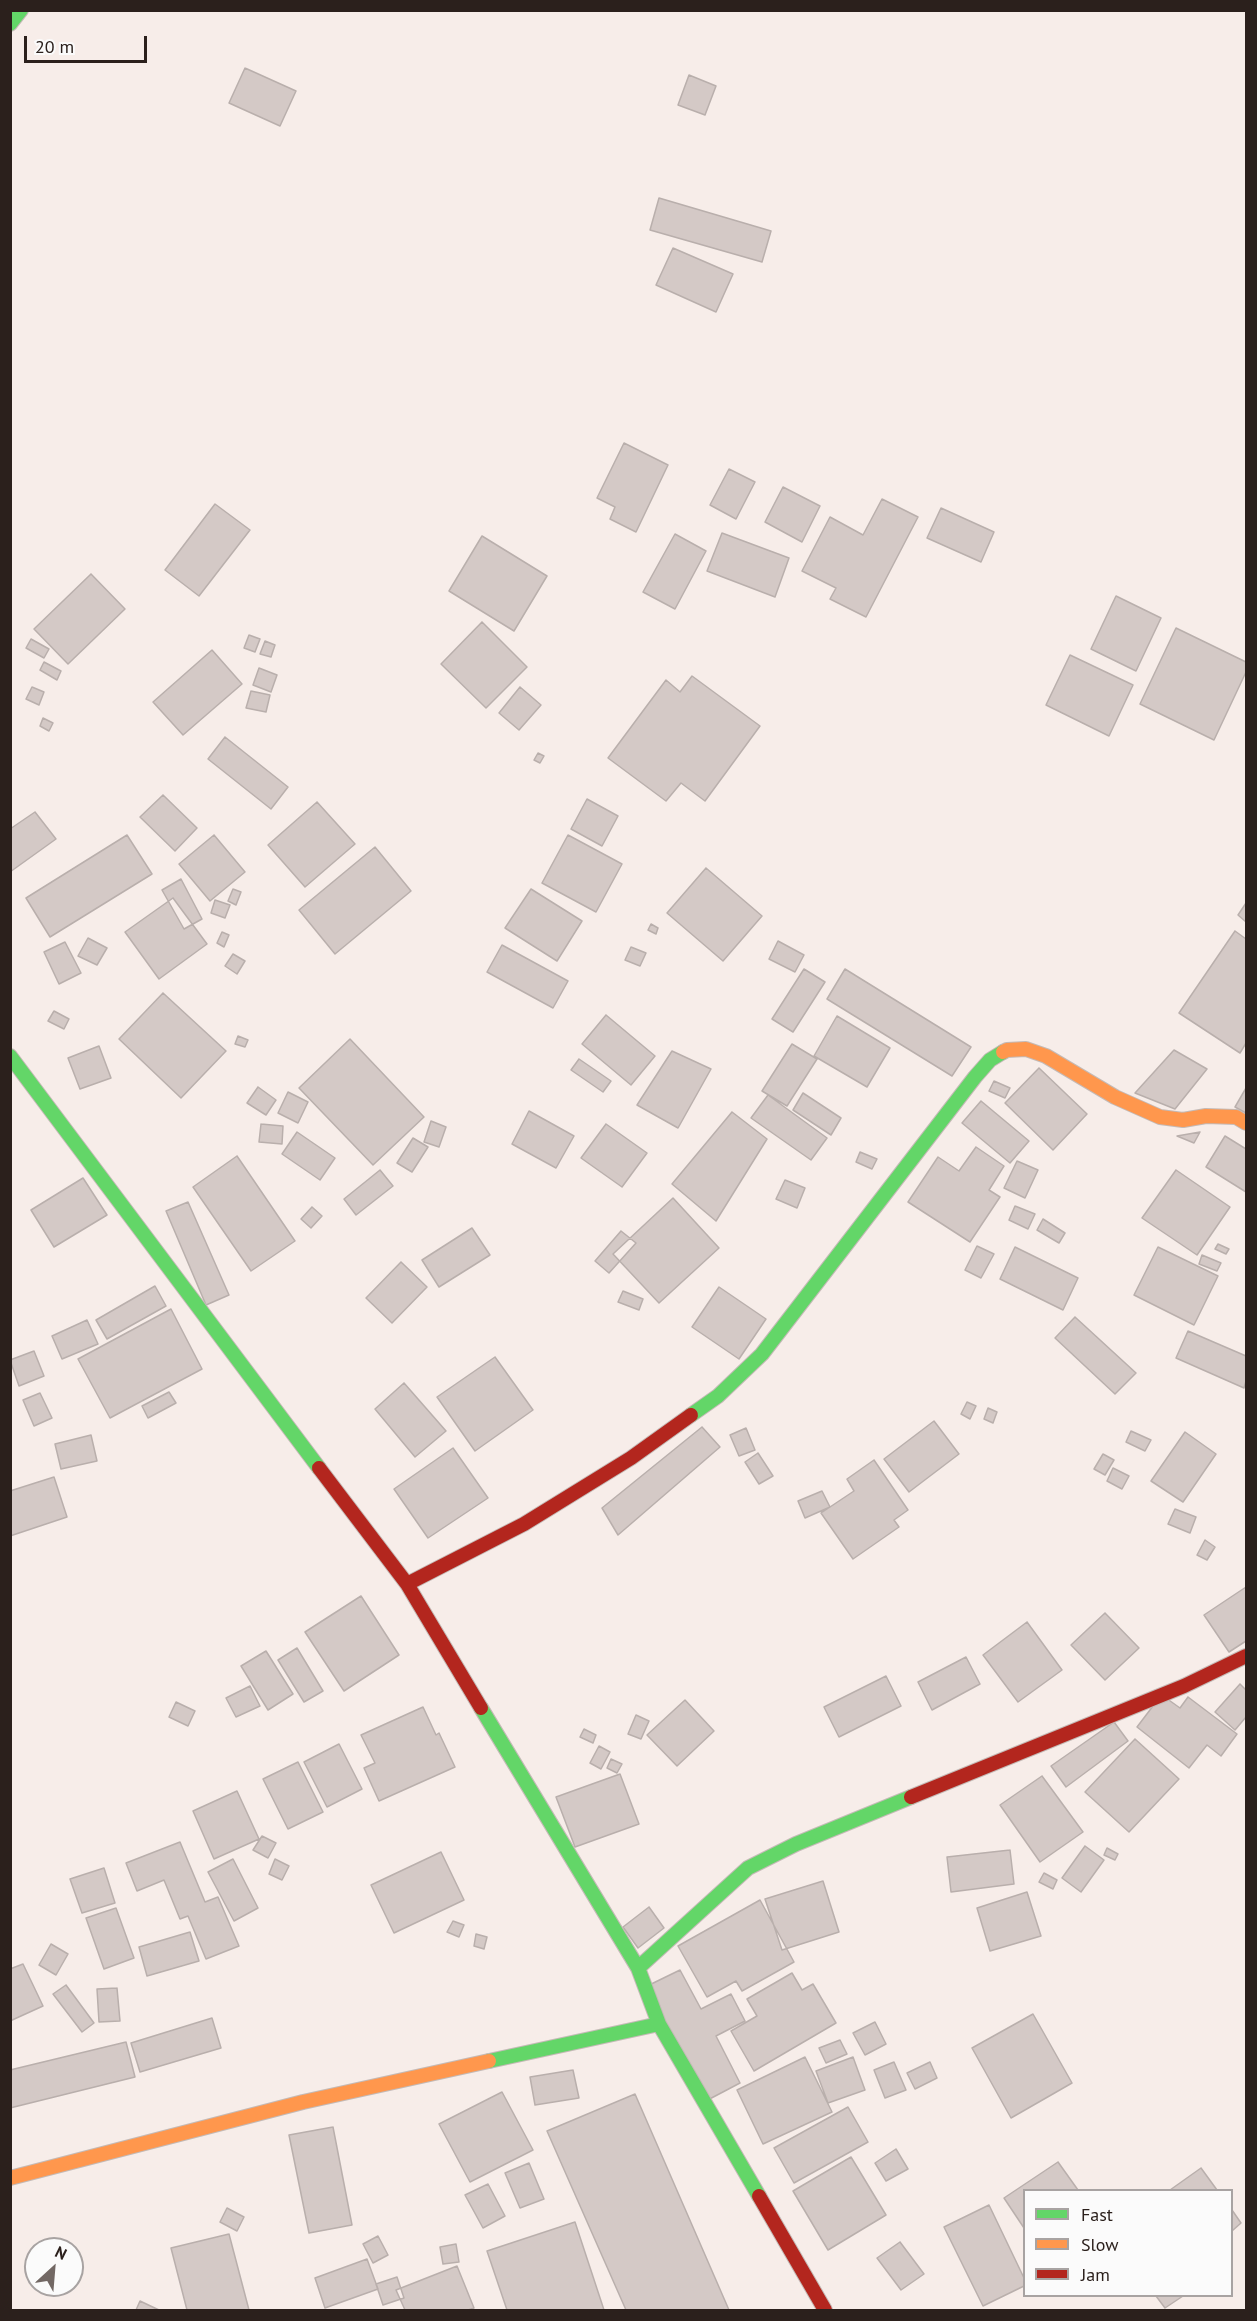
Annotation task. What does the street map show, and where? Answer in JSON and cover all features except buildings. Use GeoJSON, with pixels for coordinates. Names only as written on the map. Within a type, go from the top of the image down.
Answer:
{"type":"FeatureCollection","features":[{"type":"Feature","properties":{"kind":"street"},"geometry":{"type":"LineString","coordinates":[[10,24],[21,10]]}},
{"type":"Feature","properties":{"kind":"street"},"geometry":{"type":"LineString","coordinates":[[407,1584],[524,1524],[631,1458],[718,1396],[762,1354],[975,1077],[990,1060],[1007,1050],[1026,1049],[1046,1056],[1115,1096],[1160,1117],[1183,1120],[1206,1116],[1236,1117],[1246,1123]]}},
{"type":"Feature","properties":{"kind":"street"},"geometry":{"type":"LineString","coordinates":[[10,1056],[407,1584],[638,1968],[659,2024],[825,2310]]}},
{"type":"Feature","properties":{"kind":"street"},"geometry":{"type":"LineString","coordinates":[[638,1968],[748,1868],[796,1844],[1184,1686],[1246,1656]]}},
{"type":"Feature","properties":{"kind":"street"},"geometry":{"type":"LineString","coordinates":[[10,2178],[303,2102],[659,2024]]}},
{"type":"Feature","properties":{"kind":"traffic: fast"},"geometry":{"type":"LineString","coordinates":[[10,24],[21,10]]}},
{"type":"Feature","properties":{"kind":"traffic: fast"},"geometry":{"type":"LineString","coordinates":[[691,1415],[718,1396],[762,1354],[975,1077],[990,1060],[1003,1052]]}},
{"type":"Feature","properties":{"kind":"traffic: fast"},"geometry":{"type":"LineString","coordinates":[[10,1056],[319,1468]]}},
{"type":"Feature","properties":{"kind":"traffic: fast"},"geometry":{"type":"LineString","coordinates":[[481,1708],[638,1968],[659,2024],[759,2196]]}},
{"type":"Feature","properties":{"kind":"traffic: fast"},"geometry":{"type":"LineString","coordinates":[[638,1968],[748,1868],[796,1844],[911,1797]]}},
{"type":"Feature","properties":{"kind":"traffic: fast"},"geometry":{"type":"LineString","coordinates":[[489,2061],[659,2024]]}},
{"type":"Feature","properties":{"kind":"traffic: slow"},"geometry":{"type":"LineString","coordinates":[[1003,1052],[1026,1049],[1046,1056],[1115,1097],[1160,1117],[1183,1120],[1206,1116],[1236,1117],[1246,1123]]}},
{"type":"Feature","properties":{"kind":"traffic: slow"},"geometry":{"type":"LineString","coordinates":[[10,2178],[303,2102],[489,2061]]}},
{"type":"Feature","properties":{"kind":"traffic: jam"},"geometry":{"type":"LineString","coordinates":[[407,1584],[524,1524],[631,1458],[691,1415]]}},
{"type":"Feature","properties":{"kind":"traffic: jam"},"geometry":{"type":"LineString","coordinates":[[319,1468],[407,1584],[481,1708]]}},
{"type":"Feature","properties":{"kind":"traffic: jam"},"geometry":{"type":"LineString","coordinates":[[911,1797],[1184,1686],[1246,1656]]}},
{"type":"Feature","properties":{"kind":"traffic: jam"},"geometry":{"type":"LineString","coordinates":[[759,2196],[825,2310]]}}]}
